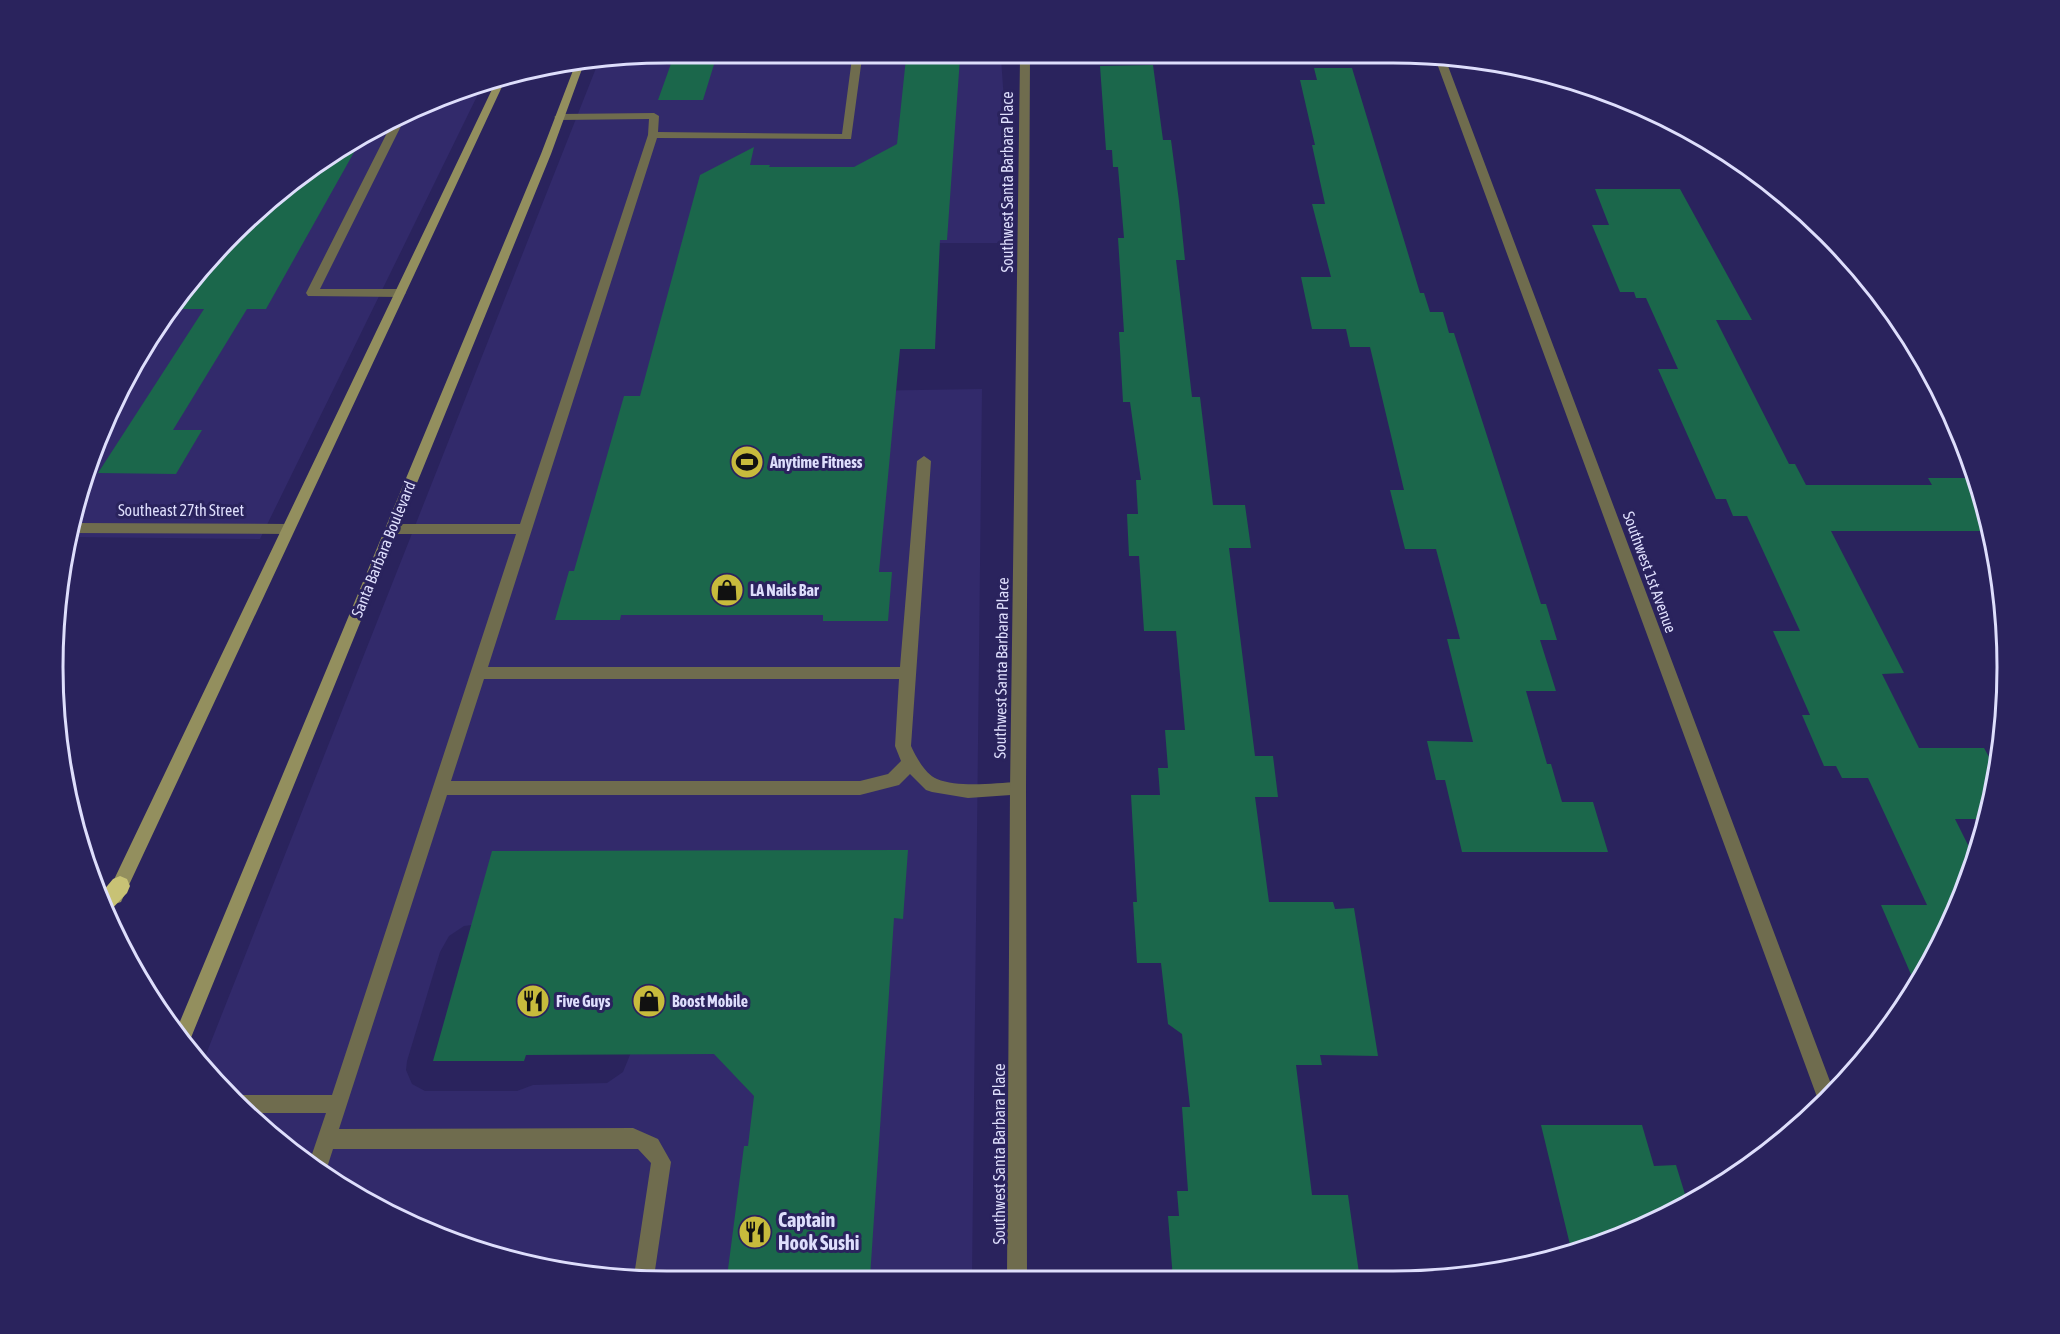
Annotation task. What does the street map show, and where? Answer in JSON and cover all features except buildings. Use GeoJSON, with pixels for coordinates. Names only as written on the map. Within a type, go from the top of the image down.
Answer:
{"type":"FeatureCollection","features":[{"type":"Feature","properties":{"kind":"highway"},"geometry":{"type":"LineString","coordinates":[[109,899],[120,886]]}},
{"type":"Feature","properties":{"kind":"main road","name":"Santa Barbara Boulevard"},"geometry":{"type":"LineString","coordinates":[[185,1031],[546,154],[578,70]]}},
{"type":"Feature","properties":{"kind":"main road"},"geometry":{"type":"LineString","coordinates":[[111,904],[498,88]]}},
{"type":"Feature","properties":{"kind":"street"},"geometry":{"type":"LineString","coordinates":[[653,135],[847,137],[856,63]]}},
{"type":"Feature","properties":{"kind":"street","name":"Southwest Santa Barbara Place"},"geometry":{"type":"LineString","coordinates":[[1017,1271],[1018,789],[1025,63]]}},
{"type":"Feature","properties":{"kind":"street","name":"Southwest 1st Avenue"},"geometry":{"type":"LineString","coordinates":[[1443,65],[1824,1090]]}},
{"type":"Feature","properties":{"kind":"street"},"geometry":{"type":"LineString","coordinates":[[319,1161],[653,135],[654,116],[559,117]]}},
{"type":"Feature","properties":{"kind":"street"},"geometry":{"type":"LineString","coordinates":[[395,128],[312,293],[400,293]]}},
{"type":"Feature","properties":{"kind":"street"},"geometry":{"type":"LineString","coordinates":[[924,461],[903,746],[910,763],[932,785],[968,791],[1018,789]]}},
{"type":"Feature","properties":{"kind":"street","name":"Southeast 27th Street"},"geometry":{"type":"LineString","coordinates":[[80,528],[288,529]]}},
{"type":"Feature","properties":{"kind":"street"},"geometry":{"type":"LineString","coordinates":[[391,529],[524,529]]}},
{"type":"Feature","properties":{"kind":"street"},"geometry":{"type":"LineString","coordinates":[[478,673],[907,673]]}},
{"type":"Feature","properties":{"kind":"street"},"geometry":{"type":"LineString","coordinates":[[440,788],[860,789],[893,780],[910,763]]}},
{"type":"Feature","properties":{"kind":"street"},"geometry":{"type":"LineString","coordinates":[[251,1104],[337,1104]]}},
{"type":"Feature","properties":{"kind":"street"},"geometry":{"type":"LineString","coordinates":[[326,1139],[633,1138],[648,1143],[657,1151],[661,1169],[645,1270]]}},
{"type":"Feature","properties":{"kind":"shaded area"},"geometry":{"type":"Polygon","coordinates":[[[667,63],[1001,63],[1014,243],[761,243],[729,393],[982,389],[972,1271],[627,1270],[588,1266],[511,1250],[473,1239],[400,1209],[331,1169],[269,1121],[213,1065],[205,1056],[596,67],[667,63]],[[472,925],[464,926],[449,936],[440,952],[406,1070],[412,1084],[425,1091],[517,1091],[533,1085],[607,1083],[623,1072],[630,1055],[650,951],[472,925]]]}},
{"type":"Feature","properties":{"kind":"shaded area"},"geometry":{"type":"Polygon","coordinates":[[[478,93],[260,539],[78,537],[95,473],[125,400],[165,331],[188,299],[240,240],[269,213],[331,165],[365,144],[400,125],[478,93]]]}},
{"type":"Feature","properties":{"kind":"place","name":"Anytime Fitness"},"geometry":{"type":"Point","coordinates":[747,462]}},
{"type":"Feature","properties":{"kind":"place","name":"LA Nails Bar"},"geometry":{"type":"Point","coordinates":[727,590]}},
{"type":"Feature","properties":{"kind":"place","name":"Five Guys"},"geometry":{"type":"Point","coordinates":[533,1001]}},
{"type":"Feature","properties":{"kind":"place","name":"Boost Mobile"},"geometry":{"type":"Point","coordinates":[649,1001]}},
{"type":"Feature","properties":{"kind":"place","name":"Captain Hook Sushi"},"geometry":{"type":"Point","coordinates":[755,1232]}}]}
